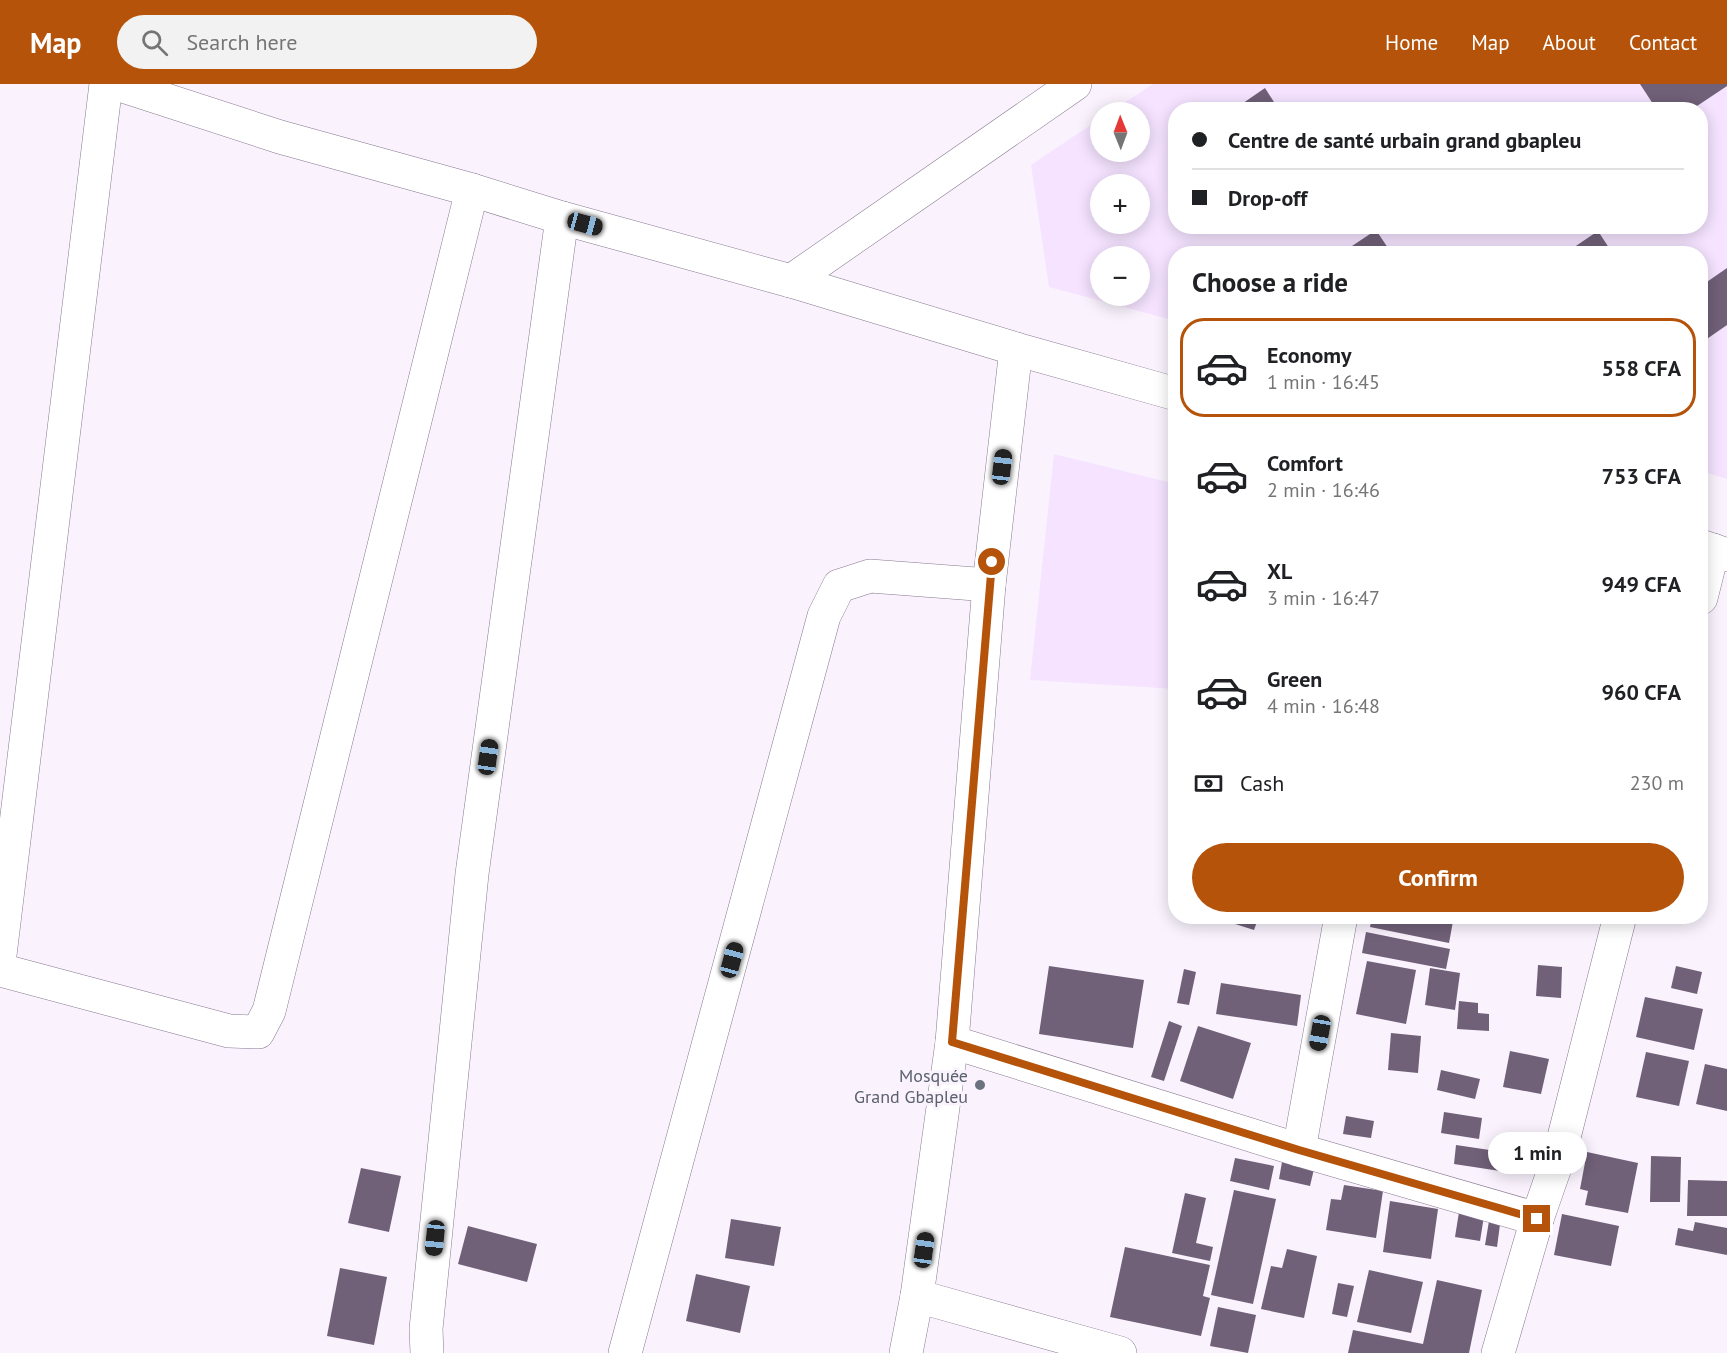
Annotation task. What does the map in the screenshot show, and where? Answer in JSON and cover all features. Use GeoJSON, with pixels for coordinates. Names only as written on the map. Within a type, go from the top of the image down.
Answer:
{"type":"FeatureCollection","features":[{"type":"Feature","properties":{"kind":"street"},"geometry":{"type":"LineString","coordinates":[[0,955],[106,84]]}},
{"type":"Feature","properties":{"kind":"street"},"geometry":{"type":"LineString","coordinates":[[117,84],[280,137],[791,281],[1016,349],[1168,392]]}},
{"type":"Feature","properties":{"kind":"street"},"geometry":{"type":"LineString","coordinates":[[791,281],[1076,84]]}},
{"type":"Feature","properties":{"kind":"street"},"geometry":{"type":"LineString","coordinates":[[0,970],[229,1031],[258,1032],[269,1011],[472,190]]}},
{"type":"Feature","properties":{"kind":"street"},"geometry":{"type":"LineString","coordinates":[[427,1353],[426,1329],[472,874],[562,218]]}},
{"type":"Feature","properties":{"kind":"street"},"geometry":{"type":"LineString","coordinates":[[906,1353],[917,1296],[952,1042],[989,585],[1016,349]]}},
{"type":"Feature","properties":{"kind":"street"},"geometry":{"type":"LineString","coordinates":[[1708,572],[1714,550]]}},
{"type":"Feature","properties":{"kind":"street"},"geometry":{"type":"LineString","coordinates":[[625,1353],[824,616],[838,586],[870,576],[989,585]]}},
{"type":"Feature","properties":{"kind":"street"},"geometry":{"type":"LineString","coordinates":[[1299,1150],[1340,924]]}},
{"type":"Feature","properties":{"kind":"street"},"geometry":{"type":"LineString","coordinates":[[1498,1353],[1537,1219],[1560,1153],[1618,924]]}},
{"type":"Feature","properties":{"kind":"street"},"geometry":{"type":"LineString","coordinates":[[952,1042],[1299,1150],[1537,1219]]}},
{"type":"Feature","properties":{"kind":"street"},"geometry":{"type":"LineString","coordinates":[[917,1296],[1120,1353]]}},
{"type":"Feature","properties":{"kind":"shaded area"},"geometry":{"type":"Polygon","coordinates":[[[1153,84],[1727,84],[1727,479],[1708,473],[1708,246],[1168,246],[1168,319],[1120,306],[1150,306],[1150,246],[1090,246],[1090,298],[1049,287],[1031,165],[1090,125],[1090,162],[1150,162],[1150,102],[1125,102],[1153,84]]]}},
{"type":"Feature","properties":{"kind":"shaded area"},"geometry":{"type":"Polygon","coordinates":[[[1054,454],[1168,482],[1168,689],[1030,680],[1054,454]]]}},
{"type":"Feature","properties":{"kind":"building"},"geometry":{"type":"Polygon","coordinates":[[[1640,84],[1727,84],[1703,102],[1652,102],[1640,84]]]}},
{"type":"Feature","properties":{"kind":"building"},"geometry":{"type":"Polygon","coordinates":[[[1265,88],[1274,102],[1245,102],[1265,88]]]}},
{"type":"Feature","properties":{"kind":"building"},"geometry":{"type":"Polygon","coordinates":[[[1370,234],[1379,234],[1387,246],[1352,246],[1370,234]]]}},
{"type":"Feature","properties":{"kind":"building"},"geometry":{"type":"Polygon","coordinates":[[[1594,234],[1600,234],[1608,246],[1576,246],[1594,234]]]}},
{"type":"Feature","properties":{"kind":"building"},"geometry":{"type":"Polygon","coordinates":[[[1727,268],[1727,325],[1708,338],[1708,281],[1727,268]]]}},
{"type":"Feature","properties":{"kind":"building"},"geometry":{"type":"Polygon","coordinates":[[[1235,924],[1256,924],[1254,930],[1235,924]]]}},
{"type":"Feature","properties":{"kind":"building"},"geometry":{"type":"Polygon","coordinates":[[[1371,924],[1453,924],[1449,943],[1370,927],[1371,924]]]}},
{"type":"Feature","properties":{"kind":"building"},"geometry":{"type":"Polygon","coordinates":[[[1366,932],[1450,949],[1446,969],[1362,953],[1366,932]]]}},
{"type":"Feature","properties":{"kind":"building"},"geometry":{"type":"Polygon","coordinates":[[[1367,961],[1416,970],[1406,1024],[1356,1014],[1367,961]]]}},
{"type":"Feature","properties":{"kind":"building"},"geometry":{"type":"Polygon","coordinates":[[[1538,965],[1562,967],[1561,998],[1536,996],[1538,965]]]}},
{"type":"Feature","properties":{"kind":"building"},"geometry":{"type":"Polygon","coordinates":[[[1049,966],[1144,980],[1133,1048],[1039,1034],[1049,966]]]}},
{"type":"Feature","properties":{"kind":"building"},"geometry":{"type":"Polygon","coordinates":[[[1676,966],[1702,972],[1697,994],[1671,988],[1676,966]]]}},
{"type":"Feature","properties":{"kind":"building"},"geometry":{"type":"Polygon","coordinates":[[[1430,968],[1460,973],[1455,1010],[1425,1005],[1430,968]]]}},
{"type":"Feature","properties":{"kind":"building"},"geometry":{"type":"Polygon","coordinates":[[[1184,969],[1196,972],[1189,1005],[1177,1003],[1184,969]]]}},
{"type":"Feature","properties":{"kind":"building"},"geometry":{"type":"Polygon","coordinates":[[[1221,983],[1301,995],[1297,1026],[1216,1014],[1221,983]]]}},
{"type":"Feature","properties":{"kind":"building"},"geometry":{"type":"Polygon","coordinates":[[[1645,997],[1703,1009],[1694,1050],[1636,1037],[1645,997]]]}},
{"type":"Feature","properties":{"kind":"building"},"geometry":{"type":"Polygon","coordinates":[[[1459,1001],[1478,1003],[1478,1013],[1489,1014],[1489,1031],[1457,1029],[1459,1001]]]}},
{"type":"Feature","properties":{"kind":"building"},"geometry":{"type":"Polygon","coordinates":[[[1169,1021],[1182,1026],[1164,1081],[1151,1077],[1169,1021]]]}},
{"type":"Feature","properties":{"kind":"building"},"geometry":{"type":"Polygon","coordinates":[[[1198,1026],[1251,1043],[1233,1099],[1180,1081],[1198,1026]]]}},
{"type":"Feature","properties":{"kind":"building"},"geometry":{"type":"Polygon","coordinates":[[[1391,1033],[1421,1036],[1418,1073],[1388,1070],[1391,1033]]]}},
{"type":"Feature","properties":{"kind":"building"},"geometry":{"type":"Polygon","coordinates":[[[1510,1051],[1549,1059],[1541,1094],[1503,1087],[1510,1051]]]}},
{"type":"Feature","properties":{"kind":"building"},"geometry":{"type":"Polygon","coordinates":[[[1646,1052],[1689,1061],[1679,1106],[1636,1097],[1646,1052]]]}},
{"type":"Feature","properties":{"kind":"building"},"geometry":{"type":"Polygon","coordinates":[[[1705,1064],[1727,1069],[1727,1111],[1696,1104],[1705,1064]]]}},
{"type":"Feature","properties":{"kind":"building"},"geometry":{"type":"Polygon","coordinates":[[[1441,1070],[1480,1079],[1475,1099],[1437,1090],[1441,1070]]]}},
{"type":"Feature","properties":{"kind":"building"},"geometry":{"type":"Polygon","coordinates":[[[1444,1112],[1482,1118],[1479,1139],[1441,1133],[1444,1112]]]}},
{"type":"Feature","properties":{"kind":"building"},"geometry":{"type":"Polygon","coordinates":[[[1346,1116],[1374,1121],[1371,1138],[1343,1134],[1346,1116]]]}},
{"type":"Feature","properties":{"kind":"building"},"geometry":{"type":"Polygon","coordinates":[[[1456,1145],[1503,1152],[1500,1171],[1454,1164],[1456,1145]]]}},
{"type":"Feature","properties":{"kind":"building"},"geometry":{"type":"Polygon","coordinates":[[[1587,1152],[1638,1163],[1628,1213],[1585,1205],[1588,1191],[1580,1189],[1587,1152]]]}},
{"type":"Feature","properties":{"kind":"building"},"geometry":{"type":"Polygon","coordinates":[[[1651,1156],[1681,1157],[1680,1202],[1650,1202],[1651,1156]]]}},
{"type":"Feature","properties":{"kind":"building"},"geometry":{"type":"Polygon","coordinates":[[[1235,1158],[1274,1166],[1269,1190],[1230,1181],[1235,1158]]]}},
{"type":"Feature","properties":{"kind":"building"},"geometry":{"type":"Polygon","coordinates":[[[1282,1162],[1314,1169],[1310,1186],[1279,1179],[1282,1162]]]}},
{"type":"Feature","properties":{"kind":"building"},"geometry":{"type":"Polygon","coordinates":[[[361,1168],[401,1176],[389,1232],[348,1223],[361,1168]]]}},
{"type":"Feature","properties":{"kind":"building"},"geometry":{"type":"Polygon","coordinates":[[[1688,1180],[1727,1181],[1727,1216],[1687,1216],[1688,1180]]]}},
{"type":"Feature","properties":{"kind":"building"},"geometry":{"type":"Polygon","coordinates":[[[1344,1185],[1383,1191],[1376,1238],[1326,1230],[1331,1199],[1341,1200],[1344,1185]]]}},
{"type":"Feature","properties":{"kind":"building"},"geometry":{"type":"Polygon","coordinates":[[[1234,1190],[1276,1199],[1253,1304],[1211,1295],[1234,1190]]]}},
{"type":"Feature","properties":{"kind":"building"},"geometry":{"type":"Polygon","coordinates":[[[1185,1193],[1206,1198],[1196,1243],[1213,1247],[1210,1261],[1172,1253],[1185,1193]]]}},
{"type":"Feature","properties":{"kind":"building"},"geometry":{"type":"Polygon","coordinates":[[[1390,1201],[1438,1209],[1431,1259],[1383,1252],[1390,1201]]]}},
{"type":"Feature","properties":{"kind":"building"},"geometry":{"type":"Polygon","coordinates":[[[1459,1212],[1484,1216],[1480,1241],[1455,1237],[1459,1212]]]}},
{"type":"Feature","properties":{"kind":"building"},"geometry":{"type":"Polygon","coordinates":[[[1562,1214],[1619,1226],[1611,1266],[1554,1255],[1562,1214]]]}},
{"type":"Feature","properties":{"kind":"building"},"geometry":{"type":"Polygon","coordinates":[[[1490,1215],[1501,1217],[1497,1247],[1485,1245],[1490,1215]]]}},
{"type":"Feature","properties":{"kind":"building"},"geometry":{"type":"Polygon","coordinates":[[[731,1219],[781,1227],[774,1266],[725,1258],[731,1219]]]}},
{"type":"Feature","properties":{"kind":"building"},"geometry":{"type":"Polygon","coordinates":[[[1695,1222],[1727,1228],[1727,1255],[1675,1245],[1678,1228],[1693,1231],[1695,1222]]]}},
{"type":"Feature","properties":{"kind":"building"},"geometry":{"type":"Polygon","coordinates":[[[468,1226],[537,1244],[527,1282],[458,1264],[468,1226]]]}},
{"type":"Feature","properties":{"kind":"building"},"geometry":{"type":"Polygon","coordinates":[[[1125,1247],[1210,1265],[1203,1296],[1210,1298],[1201,1336],[1110,1317],[1125,1247]]]}},
{"type":"Feature","properties":{"kind":"building"},"geometry":{"type":"Polygon","coordinates":[[[1287,1249],[1317,1256],[1304,1318],[1261,1309],[1271,1266],[1282,1268],[1287,1249]]]}},
{"type":"Feature","properties":{"kind":"building"},"geometry":{"type":"Polygon","coordinates":[[[340,1268],[387,1277],[374,1345],[327,1336],[340,1268]]]}},
{"type":"Feature","properties":{"kind":"building"},"geometry":{"type":"Polygon","coordinates":[[[1369,1270],[1423,1282],[1411,1333],[1357,1322],[1369,1270]]]}},
{"type":"Feature","properties":{"kind":"building"},"geometry":{"type":"Polygon","coordinates":[[[696,1274],[750,1286],[740,1333],[686,1321],[696,1274]]]}},
{"type":"Feature","properties":{"kind":"building"},"geometry":{"type":"Polygon","coordinates":[[[1437,1280],[1482,1290],[1469,1353],[1348,1353],[1353,1330],[1423,1344],[1437,1280]]]}},
{"type":"Feature","properties":{"kind":"building"},"geometry":{"type":"Polygon","coordinates":[[[1338,1283],[1354,1286],[1347,1317],[1332,1314],[1338,1283]]]}},
{"type":"Feature","properties":{"kind":"building"},"geometry":{"type":"Polygon","coordinates":[[[1218,1307],[1256,1315],[1248,1353],[1210,1346],[1218,1307]]]}},
{"type":"Feature","properties":{"kind":"place","name":"Mosquée Grand Gbapleu"},"geometry":{"type":"Point","coordinates":[980,1085]}},
{"type":"Feature","properties":{"kind":"route"},"geometry":{"type":"LineString","coordinates":[[992,562],[952,1042],[1299,1150],[1537,1219]]}}]}
